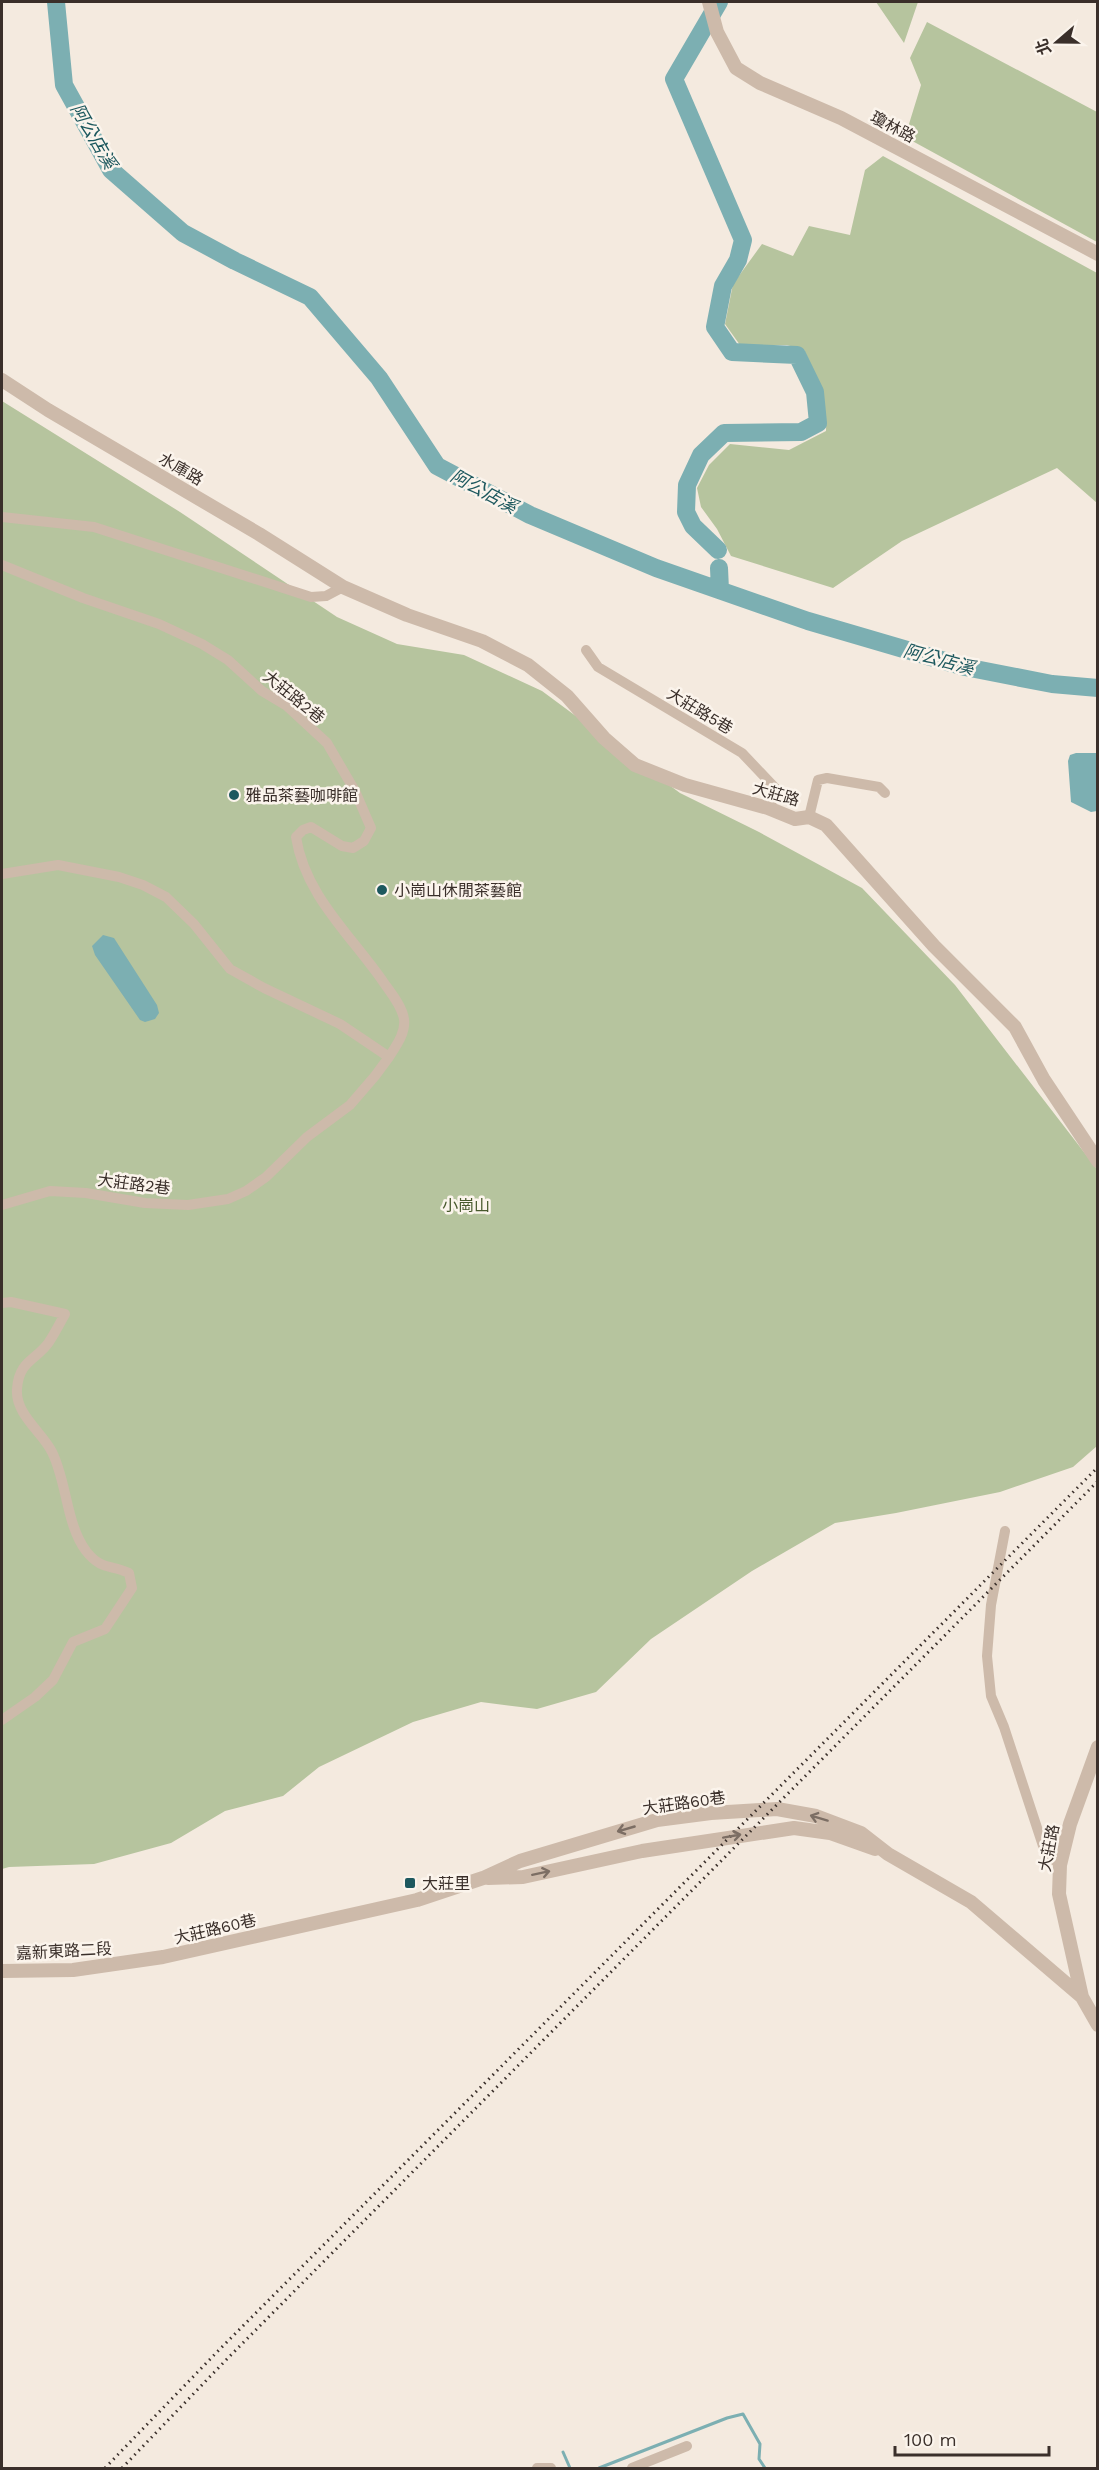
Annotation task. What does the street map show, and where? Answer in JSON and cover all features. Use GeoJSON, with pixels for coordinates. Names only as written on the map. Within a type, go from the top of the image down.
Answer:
{"type":"FeatureCollection","features":[{"type":"Feature","properties":{"kind":"street","name":"瓊林路"},"geometry":{"type":"LineString","coordinates":[[709,4],[717,32],[736,68],[760,84],[841,118],[1098,254]]}},
{"type":"Feature","properties":{"kind":"street","name":"水庫路"},"geometry":{"type":"LineString","coordinates":[[2,380],[343,587]]}},
{"type":"Feature","properties":{"kind":"street"},"geometry":{"type":"LineString","coordinates":[[2,517],[94,527],[311,597],[326,596],[343,587]]}},
{"type":"Feature","properties":{"kind":"street","name":"大莊路2巷"},"geometry":{"type":"LineString","coordinates":[[2,565],[83,598],[159,624],[202,644],[228,660],[262,691],[287,706],[327,743],[355,791],[371,828],[364,841],[353,848],[342,846],[311,827],[296,837],[297,848],[318,894],[332,917],[374,967],[397,1002],[404,1019],[401,1036],[388,1057],[350,1105],[307,1137],[266,1178],[246,1191],[228,1199],[188,1204],[145,1203],[86,1193],[50,1191],[2,1205]]}},
{"type":"Feature","properties":{"kind":"street","name":"大莊路"},"geometry":{"type":"LineString","coordinates":[[343,587],[407,615],[482,641],[528,665],[550,680],[604,738],[635,765],[685,785],[768,808],[795,819],[809,817],[826,825],[934,946],[1015,1027],[1044,1080],[1098,1161]]}},
{"type":"Feature","properties":{"kind":"street","name":"大莊路5巷"},"geometry":{"type":"LineString","coordinates":[[586,650],[598,667],[742,753],[778,791],[768,808]]}},
{"type":"Feature","properties":{"kind":"street"},"geometry":{"type":"LineString","coordinates":[[809,817],[818,780],[827,778],[879,787],[885,793]]}},
{"type":"Feature","properties":{"kind":"street"},"geometry":{"type":"LineString","coordinates":[[2,874],[58,865],[119,877],[143,885],[166,897],[194,924],[230,969],[340,1024],[388,1057]]}},
{"type":"Feature","properties":{"kind":"street"},"geometry":{"type":"LineString","coordinates":[[2,1303],[11,1302],[65,1314],[48,1344],[21,1371],[16,1390],[19,1405],[51,1449],[60,1468],[72,1519],[86,1550],[103,1566],[129,1573],[132,1588],[105,1629],[73,1642],[66,1651],[61,1669],[53,1680],[35,1697],[2,1720]]}},
{"type":"Feature","properties":{"kind":"street"},"geometry":{"type":"LineString","coordinates":[[1005,1531],[991,1605],[987,1656],[992,1695],[1045,1852],[1060,1865]]}},
{"type":"Feature","properties":{"kind":"street","name":"大莊路"},"geometry":{"type":"LineString","coordinates":[[1098,1747],[1070,1824],[1060,1865],[1059,1894],[1082,1997],[1098,2025]]}},
{"type":"Feature","properties":{"kind":"street","name":"大莊路60巷"},"geometry":{"type":"LineString","coordinates":[[163,1957],[417,1900],[483,1878],[520,1861],[657,1820],[711,1813],[777,1809],[816,1816],[861,1833],[888,1854],[971,1902],[1082,1997]]}},
{"type":"Feature","properties":{"kind":"street","name":"大莊路60巷"},"geometry":{"type":"LineString","coordinates":[[483,1878],[524,1876],[642,1851],[794,1828],[830,1833],[888,1854]]}},
{"type":"Feature","properties":{"kind":"street","name":"嘉新東路二段"},"geometry":{"type":"LineString","coordinates":[[2,1971],[73,1970],[163,1957]]}},
{"type":"Feature","properties":{"kind":"street"},"geometry":{"type":"LineString","coordinates":[[632,2469],[687,2446]]}},
{"type":"Feature","properties":{"kind":"street"},"geometry":{"type":"LineString","coordinates":[[537,2469],[551,2469]]}},
{"type":"Feature","properties":{"kind":"green space"},"geometry":{"type":"Polygon","coordinates":[[[876,2],[918,2],[904,43],[876,2]]]}},
{"type":"Feature","properties":{"kind":"green space"},"geometry":{"type":"Polygon","coordinates":[[[927,22],[1097,112],[1097,242],[905,137],[921,85],[910,58],[927,22]]]}},
{"type":"Feature","properties":{"kind":"green space"},"geometry":{"type":"Polygon","coordinates":[[[883,156],[1097,273],[1097,503],[1057,468],[902,541],[833,588],[731,556],[717,529],[701,507],[697,488],[709,465],[730,444],[789,450],[826,431],[825,409],[820,389],[804,350],[787,345],[740,345],[725,324],[733,284],[762,244],[793,256],[809,226],[850,235],[865,170],[883,156]]]}},
{"type":"Feature","properties":{"kind":"green space","name":"小崗山"},"geometry":{"type":"Polygon","coordinates":[[[2,401],[180,512],[337,617],[397,644],[464,655],[542,691],[680,793],[759,832],[862,888],[955,985],[1097,1169],[1097,1446],[1073,1467],[1000,1492],[835,1523],[752,1571],[651,1639],[596,1692],[537,1709],[481,1702],[413,1722],[319,1767],[283,1796],[225,1811],[171,1843],[94,1864],[2,1869],[2,401]]]}},
{"type":"Feature","properties":{"kind":"water"},"geometry":{"type":"Polygon","coordinates":[[[1097,753],[1097,811],[1091,812],[1071,802],[1068,761],[1070,755],[1097,753]]]}},
{"type":"Feature","properties":{"kind":"water"},"geometry":{"type":"Polygon","coordinates":[[[103,935],[114,938],[157,1005],[159,1013],[155,1019],[145,1022],[140,1020],[95,955],[92,946],[103,935]]]}},
{"type":"Feature","properties":{"kind":"waterway","name":"阿公店溪"},"geometry":{"type":"LineString","coordinates":[[56,2],[64,85],[111,170],[183,233],[310,297],[379,378],[437,466],[530,515],[656,568],[808,621],[965,667],[1052,684],[1098,688]]}},
{"type":"Feature","properties":{"kind":"waterway"},"geometry":{"type":"LineString","coordinates":[[718,550],[693,526],[686,512],[687,485],[701,455],[724,433],[801,432],[818,423],[815,392],[797,355],[732,352],[715,327],[723,286],[738,260],[743,240],[674,79],[719,2]]}},
{"type":"Feature","properties":{"kind":"waterway"},"geometry":{"type":"LineString","coordinates":[[719,568],[720,590]]}},
{"type":"Feature","properties":{"kind":"waterway"},"geometry":{"type":"LineString","coordinates":[[599,2468],[727,2418],[743,2414],[760,2444],[759,2459],[765,2468]]}},
{"type":"Feature","properties":{"kind":"waterway"},"geometry":{"type":"LineString","coordinates":[[563,2452],[570,2468]]}},
{"type":"Feature","properties":{"kind":"railway"},"geometry":{"type":"LineString","coordinates":[[105,2468],[217,2352],[1098,1467]]}},
{"type":"Feature","properties":{"kind":"railway"},"geometry":{"type":"LineString","coordinates":[[122,2468],[226,2360],[1098,1481]]}},
{"type":"Feature","properties":{"kind":"place","name":"雅品茶藝咖啡館"},"geometry":{"type":"Point","coordinates":[234,795]}},
{"type":"Feature","properties":{"kind":"place","name":"小崗山休閒茶藝館"},"geometry":{"type":"Point","coordinates":[382,890]}},
{"type":"Feature","properties":{"kind":"place","name":"大莊里"},"geometry":{"type":"Point","coordinates":[410,1883]}}]}
